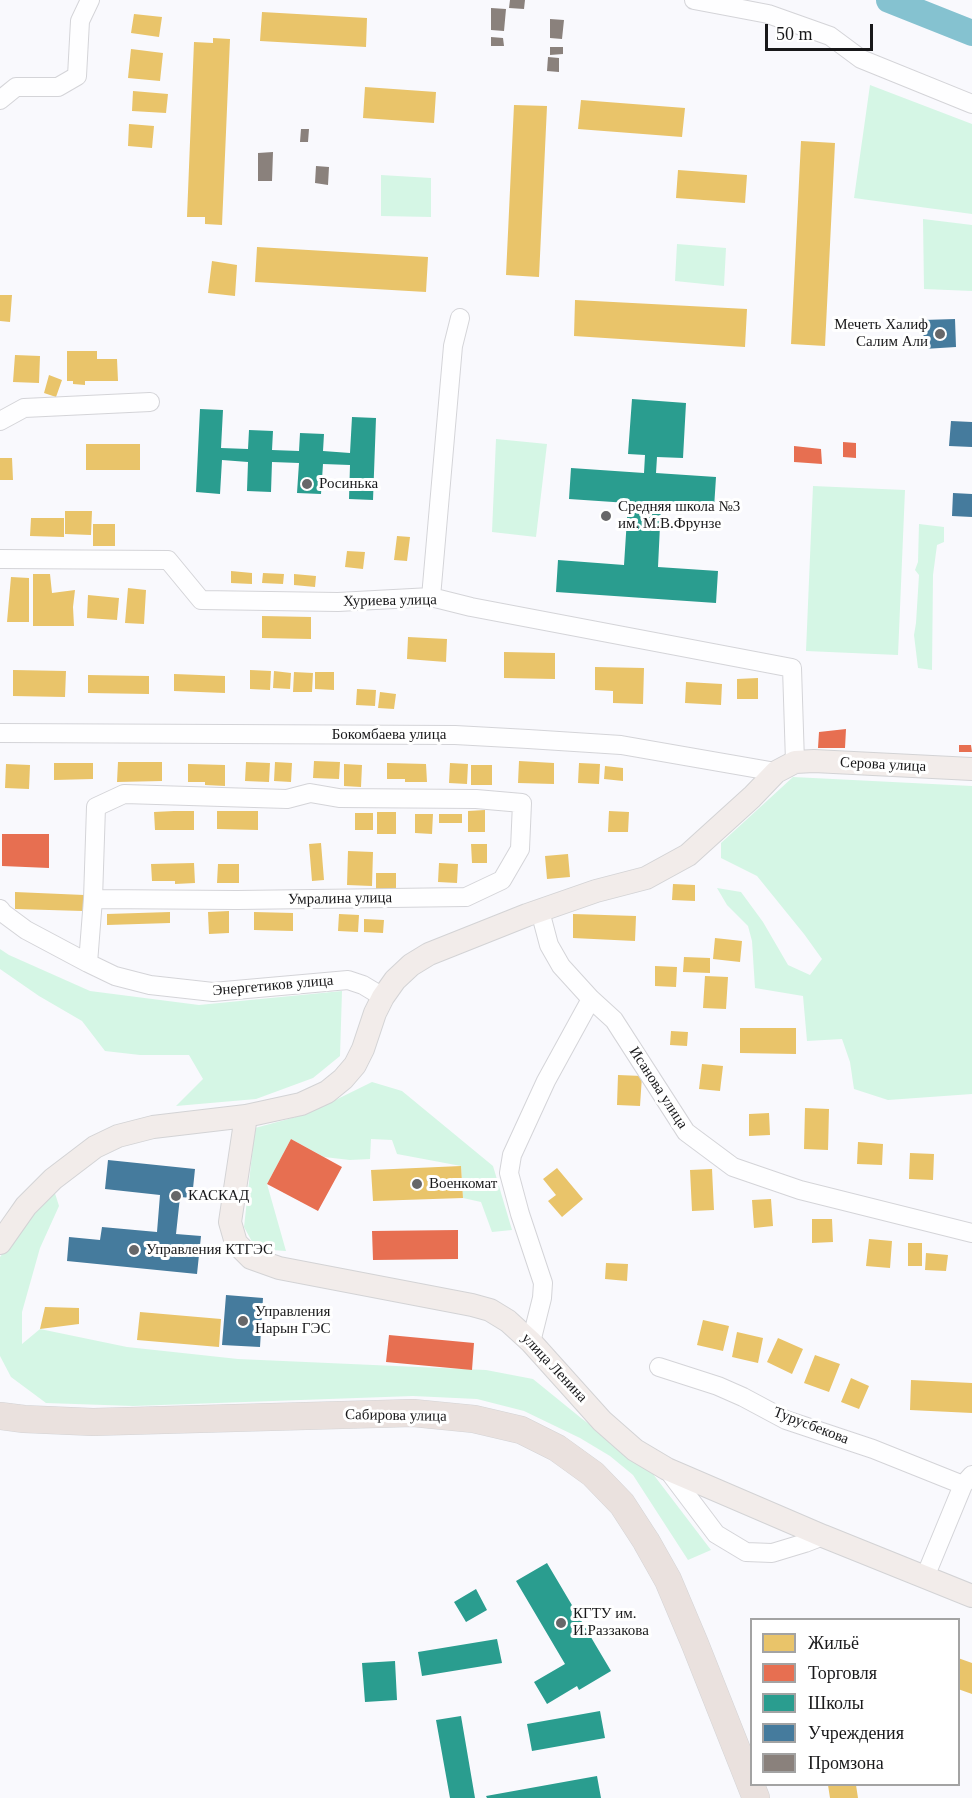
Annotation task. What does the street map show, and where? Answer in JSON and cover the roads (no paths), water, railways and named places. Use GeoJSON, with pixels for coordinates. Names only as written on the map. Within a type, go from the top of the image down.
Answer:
{"type":"FeatureCollection","features":[{"type":"Feature","properties":{"kind":"highway","name":"Сабирова улица"},"geometry":{"type":"LineString","coordinates":[[0,1416],[93,1422],[413,1413],[474,1419],[520,1430],[557,1448],[593,1474],[622,1504],[646,1541],[668,1580],[750,1783]]}},
{"type":"Feature","properties":{"kind":"main road","name":"Серова улица"},"geometry":{"type":"LineString","coordinates":[[785,767],[814,761],[972,769]]}},
{"type":"Feature","properties":{"kind":"main road"},"geometry":{"type":"LineString","coordinates":[[0,1243],[26,1206],[53,1179],[95,1147],[118,1136],[153,1127],[246,1116],[301,1104],[327,1092],[344,1079],[355,1065],[383,997],[395,980],[411,966],[429,954],[540,911],[596,891],[646,878],[688,855],[785,767]]}},
{"type":"Feature","properties":{"kind":"main road","name":"улица Ленина"},"geometry":{"type":"LineString","coordinates":[[246,1116],[230,1222],[236,1243],[251,1258],[279,1269],[490,1310],[508,1321],[531,1342],[602,1421],[635,1450],[667,1469],[823,1536],[972,1596]]}},
{"type":"Feature","properties":{"kind":"street"},"geometry":{"type":"LineString","coordinates":[[0,100],[16,87],[58,87],[77,76],[80,21],[90,0]]}},
{"type":"Feature","properties":{"kind":"street"},"geometry":{"type":"LineString","coordinates":[[694,0],[768,14],[830,36],[861,58],[972,104]]}},
{"type":"Feature","properties":{"kind":"street"},"geometry":{"type":"LineString","coordinates":[[431,597],[453,346],[460,318]]}},
{"type":"Feature","properties":{"kind":"street"},"geometry":{"type":"LineString","coordinates":[[0,421],[24,408],[150,402]]}},
{"type":"Feature","properties":{"kind":"street","name":"Хуриева улица"},"geometry":{"type":"LineString","coordinates":[[0,559],[168,560],[201,600],[338,602],[431,597],[471,607],[792,668],[785,767]]}},
{"type":"Feature","properties":{"kind":"street","name":"Бокомбаева улица"},"geometry":{"type":"LineString","coordinates":[[0,733],[455,735],[621,746],[785,767]]}},
{"type":"Feature","properties":{"kind":"street","name":"Умралина улица"},"geometry":{"type":"LineString","coordinates":[[310,793],[339,798],[522,803],[520,849],[502,880],[466,897],[249,900],[93,899],[96,807],[124,794],[287,799],[310,793]]}},
{"type":"Feature","properties":{"kind":"street"},"geometry":{"type":"LineString","coordinates":[[88,963],[93,899]]}},
{"type":"Feature","properties":{"kind":"street","name":"Энергетиков улица"},"geometry":{"type":"LineString","coordinates":[[0,909],[26,930],[88,963],[116,976],[150,985],[213,992],[348,980],[363,985],[383,997]]}},
{"type":"Feature","properties":{"kind":"street","name":"Исанова улица"},"geometry":{"type":"LineString","coordinates":[[540,911],[549,945],[561,966],[614,1020],[686,1132],[734,1167],[800,1190],[972,1233]]}},
{"type":"Feature","properties":{"kind":"street"},"geometry":{"type":"LineString","coordinates":[[531,1342],[542,1298],[543,1283],[509,1173],[512,1155],[546,1081],[591,999]]}},
{"type":"Feature","properties":{"kind":"street","name":"Турусбекова"},"geometry":{"type":"LineString","coordinates":[[659,1367],[718,1386],[786,1420],[968,1480]]}},
{"type":"Feature","properties":{"kind":"street"},"geometry":{"type":"LineString","coordinates":[[667,1469],[716,1534],[746,1552],[772,1553],[823,1536]]}},
{"type":"Feature","properties":{"kind":"street"},"geometry":{"type":"LineString","coordinates":[[925,1577],[968,1480]]}},
{"type":"Feature","properties":{"kind":"waterway"},"geometry":{"type":"LineString","coordinates":[[889,0],[972,33]]}},
{"type":"Feature","properties":{"kind":"place","name":"Мечеть Халиф Салим Али"},"geometry":{"type":"Point","coordinates":[940,334]}},
{"type":"Feature","properties":{"kind":"place","name":"Росинька"},"geometry":{"type":"Point","coordinates":[307,484]}},
{"type":"Feature","properties":{"kind":"place","name":"Средняя школа №3 им. М.В.Фрунзе"},"geometry":{"type":"Point","coordinates":[606,516]}},
{"type":"Feature","properties":{"kind":"place","name":"Военкомат"},"geometry":{"type":"Point","coordinates":[417,1184]}},
{"type":"Feature","properties":{"kind":"place","name":"КАСКАД"},"geometry":{"type":"Point","coordinates":[176,1196]}},
{"type":"Feature","properties":{"kind":"place","name":"Управления КТГЭС"},"geometry":{"type":"Point","coordinates":[134,1250]}},
{"type":"Feature","properties":{"kind":"place","name":"Управления Нарын ГЭС"},"geometry":{"type":"Point","coordinates":[243,1321]}},
{"type":"Feature","properties":{"kind":"place","name":"КГТУ им. И.Раззакова"},"geometry":{"type":"Point","coordinates":[561,1623]}}]}
